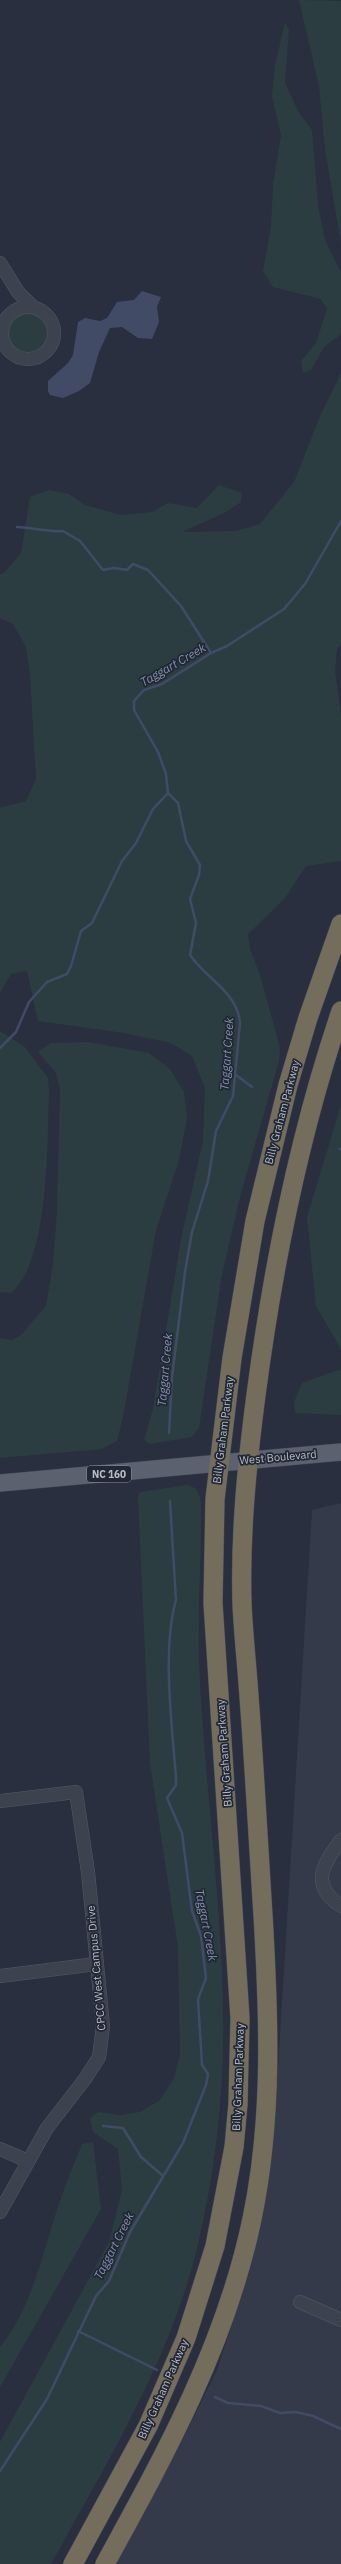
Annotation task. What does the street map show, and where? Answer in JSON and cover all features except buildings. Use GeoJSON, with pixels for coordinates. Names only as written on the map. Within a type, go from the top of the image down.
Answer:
{"type":"FeatureCollection","features":[{"type":"Feature","properties":{"kind":"highway","name":"Billy Graham Parkway"},"geometry":{"type":"LineString","coordinates":[[73,2564],[145,2432],[186,2338],[215,2246],[234,2147],[238,2104],[240,2018],[213,1603],[213,1551],[218,1464],[242,1289],[264,1183],[290,1078],[341,924]]}},
{"type":"Feature","properties":{"kind":"highway"},"geometry":{"type":"LineString","coordinates":[[105,2564],[174,2437],[215,2346],[245,2251],[263,2150],[269,2083],[269,2017],[242,1602],[242,1552],[248,1460],[260,1362],[283,1226],[316,1093],[341,1011]]}},
{"type":"Feature","properties":{"kind":"main road","name":"West Boulevard"},"geometry":{"type":"LineString","coordinates":[[0,1483],[341,1452]]}},
{"type":"Feature","properties":{"kind":"street"},"geometry":{"type":"LineString","coordinates":[[0,263],[18,292],[33,308],[44,314],[52,324],[52,342],[41,356],[30,359],[6,356],[0,358]]}},
{"type":"Feature","properties":{"kind":"street"},"geometry":{"type":"LineString","coordinates":[[2,329],[15,310],[33,308]]}},
{"type":"Feature","properties":{"kind":"street"},"geometry":{"type":"LineString","coordinates":[[0,310],[5,346],[17,357]]}},
{"type":"Feature","properties":{"kind":"street","name":"CPCC West Campus Drive"},"geometry":{"type":"LineString","coordinates":[[0,1801],[76,1792],[88,1872],[103,2026],[99,2056],[85,2079],[47,2128],[0,2212]]}},
{"type":"Feature","properties":{"kind":"street"},"geometry":{"type":"LineString","coordinates":[[341,1840],[326,1860],[321,1874],[325,1890],[341,1906]]}},
{"type":"Feature","properties":{"kind":"street"},"geometry":{"type":"LineString","coordinates":[[0,1976],[96,1964]]}},
{"type":"Feature","properties":{"kind":"street"},"geometry":{"type":"LineString","coordinates":[[0,2149],[28,2161]]}},
{"type":"Feature","properties":{"kind":"street"},"geometry":{"type":"LineString","coordinates":[[300,2302],[341,2320]]}},
{"type":"Feature","properties":{"kind":"shaded area"},"geometry":{"type":"Polygon","coordinates":[[[299,0],[341,1],[341,243],[325,149],[319,86],[299,0]]]}},
{"type":"Feature","properties":{"kind":"shaded area"},"geometry":{"type":"Polygon","coordinates":[[[285,23],[289,30],[285,83],[299,113],[312,130],[318,206],[325,240],[341,273],[341,334],[324,347],[311,370],[303,373],[301,361],[316,343],[327,309],[321,299],[273,287],[263,271],[271,227],[273,185],[281,135],[272,96],[275,65],[285,23]]]}},
{"type":"Feature","properties":{"kind":"shaded area"},"geometry":{"type":"Polygon","coordinates":[[[31,313],[38,316],[44,322],[47,333],[46,341],[38,350],[31,353],[23,353],[16,350],[8,341],[7,329],[10,322],[19,314],[31,313]]]}},
{"type":"Feature","properties":{"kind":"shaded area"},"geometry":{"type":"Polygon","coordinates":[[[341,373],[341,644],[337,650],[335,670],[341,715],[341,861],[306,866],[285,898],[248,934],[250,949],[260,975],[280,1048],[279,1061],[241,1193],[222,1274],[199,1428],[192,1437],[150,1444],[144,1440],[153,1409],[181,1239],[203,1141],[205,1088],[192,1056],[171,1043],[124,1033],[38,1021],[27,971],[11,974],[0,993],[0,808],[26,801],[36,779],[30,674],[26,647],[13,624],[0,618],[0,574],[3,574],[21,553],[30,497],[49,490],[69,494],[85,505],[121,515],[152,512],[168,503],[197,508],[219,485],[242,493],[241,502],[226,512],[182,532],[236,531],[260,524],[294,482],[321,414],[341,373]]]}},
{"type":"Feature","properties":{"kind":"shaded area"},"geometry":{"type":"Polygon","coordinates":[[[0,1031],[24,1046],[48,1078],[49,1091],[48,1139],[44,1198],[40,1228],[33,1254],[24,1277],[11,1293],[0,1292],[0,1031]]]}},
{"type":"Feature","properties":{"kind":"shaded area"},"geometry":{"type":"Polygon","coordinates":[[[88,1042],[149,1053],[170,1069],[184,1092],[187,1118],[179,1160],[156,1230],[123,1417],[117,1441],[101,1449],[0,1458],[0,1338],[12,1340],[21,1335],[46,1306],[53,1264],[57,1210],[60,1090],[56,1073],[38,1052],[51,1043],[88,1042]]]}},
{"type":"Feature","properties":{"kind":"shaded area"},"geometry":{"type":"Polygon","coordinates":[[[341,1105],[341,1349],[316,1306],[307,1217],[341,1105]]]}},
{"type":"Feature","properties":{"kind":"shaded area"},"geometry":{"type":"Polygon","coordinates":[[[341,1369],[341,1415],[295,1413],[294,1402],[302,1383],[341,1369]]]}},
{"type":"Feature","properties":{"kind":"shaded area"},"geometry":{"type":"Polygon","coordinates":[[[187,1485],[197,1491],[200,1496],[201,1503],[199,1663],[201,1706],[222,1966],[223,2038],[221,2098],[210,2186],[198,2244],[186,2287],[172,2328],[135,2409],[94,2487],[51,2564],[0,2564],[0,2442],[109,2242],[122,2190],[118,2149],[93,2132],[90,2118],[98,2112],[121,2115],[140,2112],[160,2100],[174,2078],[180,2055],[178,1947],[150,1763],[138,1497],[140,1492],[187,1485]]]}},
{"type":"Feature","properties":{"kind":"shaded area"},"geometry":{"type":"Polygon","coordinates":[[[341,1503],[341,2564],[114,2564],[180,2445],[217,2370],[251,2267],[273,2150],[312,1510],[341,1503]]]}},
{"type":"Feature","properties":{"kind":"shaded area"},"geometry":{"type":"Polygon","coordinates":[[[93,2142],[101,2209],[0,2387],[0,2347],[21,2314],[29,2295],[63,2191],[82,2144],[93,2142]]]}},
{"type":"Feature","properties":{"kind":"water"},"geometry":{"type":"Polygon","coordinates":[[[142,291],[161,297],[157,307],[159,322],[152,339],[138,338],[122,327],[110,328],[99,352],[90,383],[79,391],[63,398],[50,395],[48,391],[48,381],[68,363],[73,355],[78,322],[85,318],[100,321],[107,318],[117,302],[134,300],[142,291]]]}},
{"type":"Feature","properties":{"kind":"waterway","name":"Taggart Creek"},"geometry":{"type":"LineString","coordinates":[[169,1433],[172,1377],[185,1272],[192,1232],[208,1181],[216,1131],[233,1096],[240,1023],[238,1012],[233,1002],[220,986],[197,964],[190,955],[196,923],[190,899],[199,875],[200,865],[186,841],[178,803],[168,793],[166,774],[158,752],[134,710],[134,701],[144,690],[162,684],[211,653],[227,646],[284,609],[305,584],[341,521]]}},
{"type":"Feature","properties":{"kind":"waterway"},"geometry":{"type":"LineString","coordinates":[[17,527],[63,531],[80,541],[103,570],[114,568],[127,570],[133,564],[148,570],[181,606],[211,653]]}},
{"type":"Feature","properties":{"kind":"waterway"},"geometry":{"type":"LineString","coordinates":[[0,1048],[16,1032],[29,1002],[47,982],[67,974],[71,966],[81,931],[92,923],[122,861],[136,843],[153,809],[168,793]]}},
{"type":"Feature","properties":{"kind":"waterway"},"geometry":{"type":"LineString","coordinates":[[236,1075],[252,1087]]}},
{"type":"Feature","properties":{"kind":"waterway","name":"Taggart Creek"},"geometry":{"type":"LineString","coordinates":[[0,2471],[47,2399],[96,2296],[109,2281],[130,2232],[183,2143],[206,2085],[208,2074],[202,2065],[198,1999],[206,1978],[201,1936],[192,1911],[182,1833],[167,1798],[176,1785],[169,1688],[170,1641],[172,1619],[176,1600],[170,1501]]}},
{"type":"Feature","properties":{"kind":"waterway"},"geometry":{"type":"LineString","coordinates":[[103,2126],[123,2128],[141,2157],[162,2175]]}},
{"type":"Feature","properties":{"kind":"waterway"},"geometry":{"type":"LineString","coordinates":[[78,2331],[157,2370]]}},
{"type":"Feature","properties":{"kind":"waterway"},"geometry":{"type":"LineString","coordinates":[[215,2397],[228,2403],[261,2406],[280,2413],[296,2412],[313,2416],[341,2429]]}}]}
